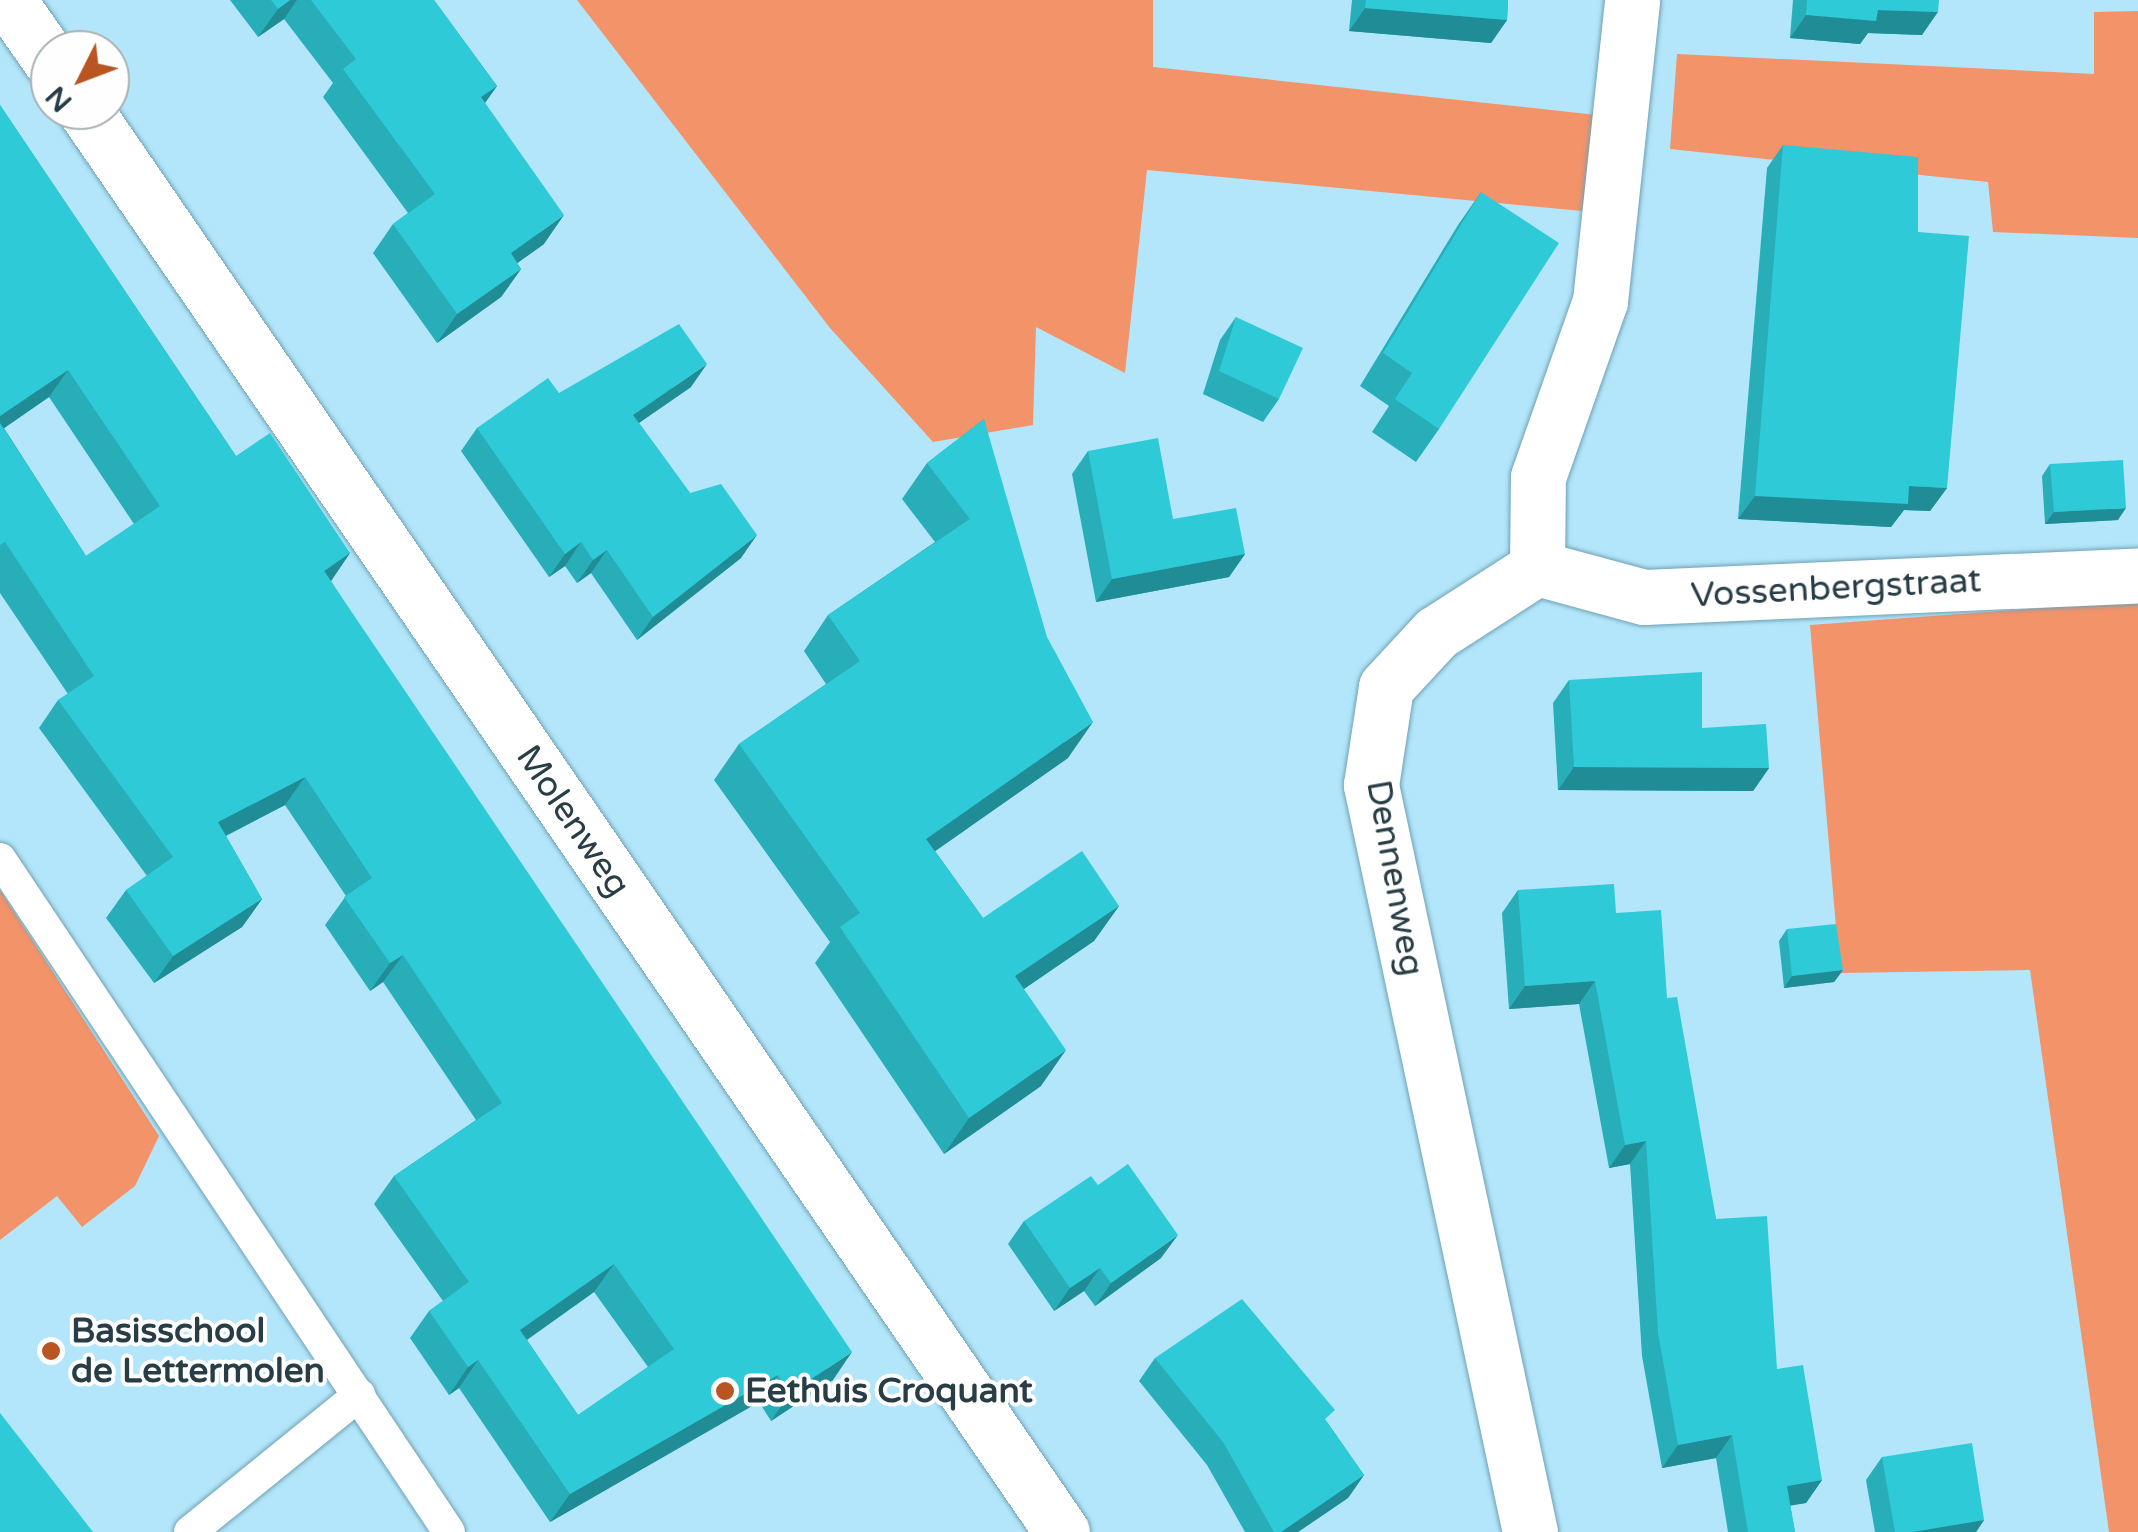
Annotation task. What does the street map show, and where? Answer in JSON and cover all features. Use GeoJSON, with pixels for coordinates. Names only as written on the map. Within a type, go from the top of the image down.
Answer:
{"type":"FeatureCollection","features":[{"type":"Feature","properties":{"kind":"street"},"geometry":{"type":"LineString","coordinates":[[8,0],[30,31]]}},
{"type":"Feature","properties":{"kind":"street"},"geometry":{"type":"LineString","coordinates":[[1537,568],[1538,477],[1600,302],[1632,0]]}},
{"type":"Feature","properties":{"kind":"street","name":"Molenweg"},"geometry":{"type":"LineString","coordinates":[[99,130],[1062,1532]]}},
{"type":"Feature","properties":{"kind":"street","name":"Vossenbergstraat"},"geometry":{"type":"LineString","coordinates":[[1537,568],[1644,597],[2138,575]]}},
{"type":"Feature","properties":{"kind":"street","name":"Dennenweg"},"geometry":{"type":"LineString","coordinates":[[1530,1532],[1371,785],[1386,687],[1436,633],[1537,568]]}},
{"type":"Feature","properties":{"kind":"lane"},"geometry":{"type":"LineString","coordinates":[[0,858],[449,1532]]}},
{"type":"Feature","properties":{"kind":"lane"},"geometry":{"type":"LineString","coordinates":[[190,1532],[358,1395]]}},
{"type":"Feature","properties":{"kind":"shaded area"},"geometry":{"type":"Polygon","coordinates":[[[577,0],[1153,0],[1153,67],[1597,115],[1582,211],[1147,170],[1125,373],[1036,327],[1033,425],[933,442],[830,328],[577,0]]]}},
{"type":"Feature","properties":{"kind":"shaded area"},"geometry":{"type":"Polygon","coordinates":[[[2138,11],[2138,238],[1993,232],[1988,182],[1670,149],[1677,54],[2094,74],[2094,12],[2138,11]]]}},
{"type":"Feature","properties":{"kind":"shaded area"},"geometry":{"type":"Polygon","coordinates":[[[2138,601],[2138,1532],[2109,1532],[2030,970],[1840,973],[1810,625],[2138,601]]]}},
{"type":"Feature","properties":{"kind":"shaded area"},"geometry":{"type":"Polygon","coordinates":[[[0,890],[159,1136],[135,1186],[82,1227],[57,1196],[0,1240],[0,890]]]}},
{"type":"Feature","properties":{"kind":"building"},"geometry":{"type":"Polygon","coordinates":[[[271,0],[290,0],[278,9],[271,0]]]}},
{"type":"Feature","properties":{"kind":"building"},"geometry":{"type":"Polygon","coordinates":[[[311,0],[434,0],[497,86],[481,97],[564,215],[511,253],[521,269],[457,314],[393,224],[435,194],[343,69],[356,59],[311,0]]]}},
{"type":"Feature","properties":{"kind":"building"},"geometry":{"type":"Polygon","coordinates":[[[1366,0],[1508,0],[1507,20],[1365,8],[1366,0]]]}},
{"type":"Feature","properties":{"kind":"building"},"geometry":{"type":"Polygon","coordinates":[[[1807,0],[1939,0],[1938,12],[1878,10],[1876,21],[1806,15],[1807,0]]]}},
{"type":"Feature","properties":{"kind":"building"},"geometry":{"type":"Polygon","coordinates":[[[0,105],[236,456],[270,433],[350,553],[324,571],[852,1352],[790,1393],[778,1375],[570,1494],[478,1360],[468,1367],[429,1311],[469,1282],[394,1176],[502,1103],[403,955],[390,963],[344,897],[372,878],[305,777],[218,822],[262,899],[173,956],[126,890],[173,857],[58,700],[94,676],[5,542],[0,545],[0,423],[86,556],[160,506],[68,370],[0,416],[0,105]],[[614,1264],[520,1330],[578,1415],[674,1349],[614,1264]]]}},
{"type":"Feature","properties":{"kind":"building"},"geometry":{"type":"Polygon","coordinates":[[[1783,145],[1918,157],[1918,232],[1969,236],[1947,488],[1909,486],[1908,504],[1755,496],[1783,145]]]}},
{"type":"Feature","properties":{"kind":"building"},"geometry":{"type":"Polygon","coordinates":[[[1481,192],[1559,243],[1439,429],[1395,399],[1412,373],[1383,353],[1481,192]]]}},
{"type":"Feature","properties":{"kind":"building"},"geometry":{"type":"Polygon","coordinates":[[[1236,317],[1303,348],[1279,399],[1219,371],[1236,317]]]}},
{"type":"Feature","properties":{"kind":"building"},"geometry":{"type":"Polygon","coordinates":[[[679,324],[707,364],[633,415],[690,493],[721,484],[757,535],[653,617],[607,550],[593,560],[581,542],[565,554],[477,428],[548,378],[559,393],[679,324]]]}},
{"type":"Feature","properties":{"kind":"building"},"geometry":{"type":"Polygon","coordinates":[[[984,419],[1047,637],[1093,722],[926,839],[983,918],[1082,851],[1119,906],[1015,976],[1066,1050],[969,1118],[840,927],[860,913],[739,744],[860,661],[828,615],[970,519],[927,463],[984,419]]]}},
{"type":"Feature","properties":{"kind":"building"},"geometry":{"type":"Polygon","coordinates":[[[1158,438],[1173,519],[1236,508],[1245,554],[1112,579],[1088,451],[1158,438]]]}},
{"type":"Feature","properties":{"kind":"building"},"geometry":{"type":"Polygon","coordinates":[[[2123,460],[2126,508],[2054,512],[2050,464],[2123,460]]]}},
{"type":"Feature","properties":{"kind":"building"},"geometry":{"type":"Polygon","coordinates":[[[1702,672],[1702,728],[1766,724],[1769,768],[1574,767],[1569,680],[1702,672]]]}},
{"type":"Feature","properties":{"kind":"building"},"geometry":{"type":"Polygon","coordinates":[[[1614,884],[1616,913],[1661,910],[1667,998],[1677,997],[1716,1219],[1767,1216],[1777,1369],[1803,1365],[1822,1480],[1787,1486],[1795,1532],[1748,1532],[1732,1435],[1678,1445],[1658,1333],[1646,1141],[1625,1145],[1595,981],[1525,986],[1518,890],[1614,884]]]}},
{"type":"Feature","properties":{"kind":"building"},"geometry":{"type":"Polygon","coordinates":[[[1836,924],[1843,970],[1792,976],[1787,929],[1836,924]]]}},
{"type":"Feature","properties":{"kind":"building"},"geometry":{"type":"Polygon","coordinates":[[[1128,1164],[1178,1235],[1111,1283],[1100,1268],[1070,1288],[1024,1221],[1091,1176],[1098,1185],[1128,1164]]]}},
{"type":"Feature","properties":{"kind":"building"},"geometry":{"type":"Polygon","coordinates":[[[1242,1299],[1335,1410],[1325,1419],[1364,1475],[1281,1532],[1274,1532],[1223,1442],[1155,1358],[1242,1299]]]}},
{"type":"Feature","properties":{"kind":"building"},"geometry":{"type":"Polygon","coordinates":[[[0,1413],[93,1532],[0,1532],[0,1413]]]}},
{"type":"Feature","properties":{"kind":"building"},"geometry":{"type":"Polygon","coordinates":[[[1972,1443],[1984,1520],[1895,1532],[1882,1457],[1972,1443]]]}},
{"type":"Feature","properties":{"kind":"place","name":"Basisschool de Lettermolen"},"geometry":{"type":"Point","coordinates":[51,1351]}},
{"type":"Feature","properties":{"kind":"place","name":"Eethuis Croquant"},"geometry":{"type":"Point","coordinates":[725,1391]}}]}
